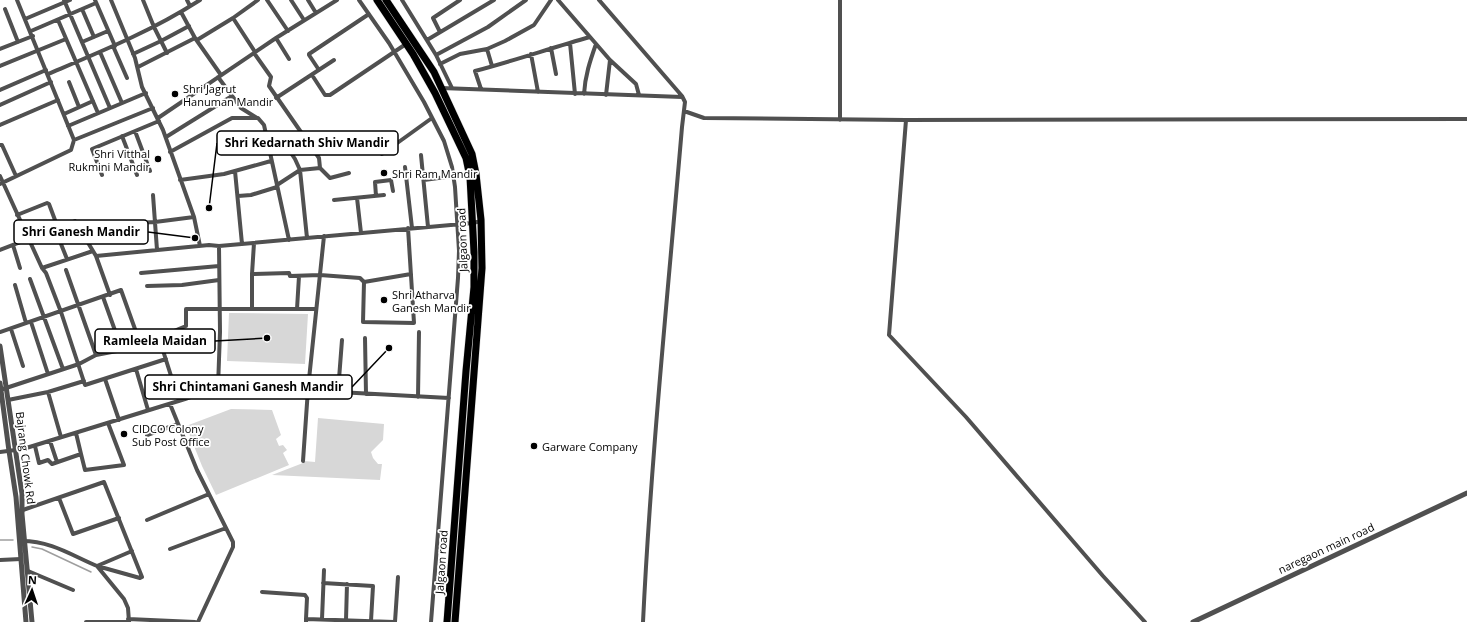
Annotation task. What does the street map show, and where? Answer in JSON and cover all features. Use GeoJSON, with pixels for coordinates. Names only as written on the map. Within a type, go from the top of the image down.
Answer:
{"type":"FeatureCollection","features":[{"type":"Feature","properties":{"kind":"highway","name":"Jalgaon road"},"geometry":{"type":"LineString","coordinates":[[377,0],[433,89],[466,158],[470,177],[473,223],[474,286],[447,622]]}},
{"type":"Feature","properties":{"kind":"highway","name":"Jalgaon road"},"geometry":{"type":"LineString","coordinates":[[386,0],[434,72],[472,154],[476,174],[481,221],[482,268],[455,622]]}},
{"type":"Feature","properties":{"kind":"street"},"geometry":{"type":"LineString","coordinates":[[1,183],[71,150],[74,140],[31,31],[17,0]]}},
{"type":"Feature","properties":{"kind":"street"},"geometry":{"type":"LineString","coordinates":[[25,19],[64,1],[70,0]]}},
{"type":"Feature","properties":{"kind":"street"},"geometry":{"type":"LineString","coordinates":[[111,0],[134,54],[142,87],[166,137],[194,217],[200,246]]}},
{"type":"Feature","properties":{"kind":"street"},"geometry":{"type":"LineString","coordinates":[[143,0],[167,53]]}},
{"type":"Feature","properties":{"kind":"street"},"geometry":{"type":"LineString","coordinates":[[187,0],[190,6]]}},
{"type":"Feature","properties":{"kind":"street"},"geometry":{"type":"LineString","coordinates":[[0,90],[76,62],[128,40],[181,12],[200,0]]}},
{"type":"Feature","properties":{"kind":"street"},"geometry":{"type":"LineString","coordinates":[[138,67],[196,39],[233,18],[258,0]]}},
{"type":"Feature","properties":{"kind":"street"},"geometry":{"type":"LineString","coordinates":[[267,0],[288,31]]}},
{"type":"Feature","properties":{"kind":"street"},"geometry":{"type":"LineString","coordinates":[[291,0],[304,20]]}},
{"type":"Feature","properties":{"kind":"street"},"geometry":{"type":"LineString","coordinates":[[308,0],[316,13]]}},
{"type":"Feature","properties":{"kind":"street"},"geometry":{"type":"LineString","coordinates":[[102,175],[92,149],[158,120],[255,52],[337,0]]}},
{"type":"Feature","properties":{"kind":"street"},"geometry":{"type":"LineString","coordinates":[[359,0],[394,52],[432,118],[444,141],[452,167],[459,251],[458,278],[431,622]]}},
{"type":"Feature","properties":{"kind":"street"},"geometry":{"type":"LineString","coordinates":[[440,32],[434,18],[460,0]]}},
{"type":"Feature","properties":{"kind":"street"},"geometry":{"type":"LineString","coordinates":[[427,40],[494,0]]}},
{"type":"Feature","properties":{"kind":"street"},"geometry":{"type":"LineString","coordinates":[[436,55],[488,27],[526,0]]}},
{"type":"Feature","properties":{"kind":"street"},"geometry":{"type":"LineString","coordinates":[[440,64],[460,54],[487,49],[534,25],[551,0]]}},
{"type":"Feature","properties":{"kind":"street"},"geometry":{"type":"LineString","coordinates":[[558,0],[610,60],[636,84],[639,95]]}},
{"type":"Feature","properties":{"kind":"street"},"geometry":{"type":"LineString","coordinates":[[599,0],[685,102],[660,384],[643,622]]}},
{"type":"Feature","properties":{"kind":"street"},"geometry":{"type":"LineString","coordinates":[[840,0],[840,120]]}},
{"type":"Feature","properties":{"kind":"street"},"geometry":{"type":"LineString","coordinates":[[64,1],[110,108]]}},
{"type":"Feature","properties":{"kind":"street"},"geometry":{"type":"LineString","coordinates":[[404,1],[436,55],[452,88]]}},
{"type":"Feature","properties":{"kind":"street"},"geometry":{"type":"LineString","coordinates":[[31,31],[82,10],[95,2],[127,78]]}},
{"type":"Feature","properties":{"kind":"street"},"geometry":{"type":"LineString","coordinates":[[5,9],[18,42]]}},
{"type":"Feature","properties":{"kind":"street"},"geometry":{"type":"LineString","coordinates":[[82,10],[94,37]]}},
{"type":"Feature","properties":{"kind":"street"},"geometry":{"type":"LineString","coordinates":[[181,12],[232,96],[241,108],[258,118],[264,125],[270,161],[289,240]]}},
{"type":"Feature","properties":{"kind":"street"},"geometry":{"type":"LineString","coordinates":[[319,70],[309,54],[369,14]]}},
{"type":"Feature","properties":{"kind":"street"},"geometry":{"type":"LineString","coordinates":[[233,18],[271,77],[269,86],[276,98],[319,158],[320,168],[330,178],[349,173]]}},
{"type":"Feature","properties":{"kind":"street"},"geometry":{"type":"LineString","coordinates":[[58,20],[98,113]]}},
{"type":"Feature","properties":{"kind":"street"},"geometry":{"type":"LineString","coordinates":[[134,54],[189,26]]}},
{"type":"Feature","properties":{"kind":"street"},"geometry":{"type":"LineString","coordinates":[[82,42],[108,31]]}},
{"type":"Feature","properties":{"kind":"street"},"geometry":{"type":"LineString","coordinates":[[0,49],[33,36]]}},
{"type":"Feature","properties":{"kind":"street"},"geometry":{"type":"LineString","coordinates":[[480,90],[475,70],[590,37]]}},
{"type":"Feature","properties":{"kind":"street"},"geometry":{"type":"LineString","coordinates":[[276,38],[289,59]]}},
{"type":"Feature","properties":{"kind":"street"},"geometry":{"type":"LineString","coordinates":[[0,66],[66,40]]}},
{"type":"Feature","properties":{"kind":"street"},"geometry":{"type":"LineString","coordinates":[[570,42],[575,94]]}},
{"type":"Feature","properties":{"kind":"street"},"geometry":{"type":"LineString","coordinates":[[312,75],[325,95],[330,95],[406,44]]}},
{"type":"Feature","properties":{"kind":"street"},"geometry":{"type":"LineString","coordinates":[[584,94],[587,69],[596,44]]}},
{"type":"Feature","properties":{"kind":"street"},"geometry":{"type":"LineString","coordinates":[[551,48],[556,74]]}},
{"type":"Feature","properties":{"kind":"street"},"geometry":{"type":"LineString","coordinates":[[487,49],[492,66]]}},
{"type":"Feature","properties":{"kind":"street"},"geometry":{"type":"LineString","coordinates":[[100,52],[122,103]]}},
{"type":"Feature","properties":{"kind":"street"},"geometry":{"type":"LineString","coordinates":[[532,54],[538,92]]}},
{"type":"Feature","properties":{"kind":"street"},"geometry":{"type":"LineString","coordinates":[[276,98],[334,60]]}},
{"type":"Feature","properties":{"kind":"street"},"geometry":{"type":"LineString","coordinates":[[606,94],[610,60]]}},
{"type":"Feature","properties":{"kind":"street"},"geometry":{"type":"LineString","coordinates":[[0,105],[51,82]]}},
{"type":"Feature","properties":{"kind":"street"},"geometry":{"type":"LineString","coordinates":[[69,82],[79,107]]}},
{"type":"Feature","properties":{"kind":"street"},"geometry":{"type":"LineString","coordinates":[[433,89],[452,88],[682,97]]}},
{"type":"Feature","properties":{"kind":"street"},"geometry":{"type":"LineString","coordinates":[[68,126],[146,94]]}},
{"type":"Feature","properties":{"kind":"street"},"geometry":{"type":"LineString","coordinates":[[166,137],[232,96]]}},
{"type":"Feature","properties":{"kind":"street"},"geometry":{"type":"LineString","coordinates":[[0,125],[58,100]]}},
{"type":"Feature","properties":{"kind":"street"},"geometry":{"type":"LineString","coordinates":[[64,114],[93,101]]}},
{"type":"Feature","properties":{"kind":"street"},"geometry":{"type":"LineString","coordinates":[[74,140],[153,108]]}},
{"type":"Feature","properties":{"kind":"street"},"geometry":{"type":"LineString","coordinates":[[684,111],[704,118],[840,120],[1467,119]]}},
{"type":"Feature","properties":{"kind":"street"},"geometry":{"type":"LineString","coordinates":[[170,152],[232,118],[258,118]]}},
{"type":"Feature","properties":{"kind":"street"},"geometry":{"type":"LineString","coordinates":[[382,154],[432,118]]}},
{"type":"Feature","properties":{"kind":"street"},"geometry":{"type":"LineString","coordinates":[[906,120],[890,335],[966,417],[1098,571],[1145,622]]}},
{"type":"Feature","properties":{"kind":"street"},"geometry":{"type":"LineString","coordinates":[[135,131],[150,171]]}},
{"type":"Feature","properties":{"kind":"street"},"geometry":{"type":"LineString","coordinates":[[122,136],[137,175]]}},
{"type":"Feature","properties":{"kind":"street"},"geometry":{"type":"LineString","coordinates":[[283,141],[295,159],[300,170],[307,238]]}},
{"type":"Feature","properties":{"kind":"street"},"geometry":{"type":"LineString","coordinates":[[0,145],[2,145],[16,176]]}},
{"type":"Feature","properties":{"kind":"street"},"geometry":{"type":"LineString","coordinates":[[421,155],[428,227]]}},
{"type":"Feature","properties":{"kind":"street"},"geometry":{"type":"LineString","coordinates":[[180,180],[235,171],[270,161]]}},
{"type":"Feature","properties":{"kind":"street"},"geometry":{"type":"LineString","coordinates":[[252,274],[289,273],[290,276],[320,275],[360,278],[364,282],[363,322],[414,323],[410,228],[405,167]]}},
{"type":"Feature","properties":{"kind":"street"},"geometry":{"type":"LineString","coordinates":[[238,196],[251,194],[277,186],[300,170],[320,168]]}},
{"type":"Feature","properties":{"kind":"street"},"geometry":{"type":"LineString","coordinates":[[235,171],[242,244]]}},
{"type":"Feature","properties":{"kind":"street"},"geometry":{"type":"LineString","coordinates":[[0,176],[1,183],[42,268],[46,273],[61,312],[85,384],[166,359]]}},
{"type":"Feature","properties":{"kind":"street"},"geometry":{"type":"LineString","coordinates":[[424,180],[453,176]]}},
{"type":"Feature","properties":{"kind":"street"},"geometry":{"type":"LineString","coordinates":[[376,196],[375,182],[391,180],[393,191]]}},
{"type":"Feature","properties":{"kind":"street"},"geometry":{"type":"LineString","coordinates":[[153,195],[157,250]]}},
{"type":"Feature","properties":{"kind":"street"},"geometry":{"type":"LineString","coordinates":[[334,200],[384,195]]}},
{"type":"Feature","properties":{"kind":"street"},"geometry":{"type":"LineString","coordinates":[[357,198],[360,233]]}},
{"type":"Feature","properties":{"kind":"street"},"geometry":{"type":"LineString","coordinates":[[17,215],[49,204],[67,259]]}},
{"type":"Feature","properties":{"kind":"street"},"geometry":{"type":"LineString","coordinates":[[135,223],[194,217]]}},
{"type":"Feature","properties":{"kind":"street"},"geometry":{"type":"LineString","coordinates":[[0,250],[75,221],[96,256],[110,295]]}},
{"type":"Feature","properties":{"kind":"street"},"geometry":{"type":"LineString","coordinates":[[96,256],[200,246],[219,246],[289,240],[473,223],[481,221]]}},
{"type":"Feature","properties":{"kind":"street"},"geometry":{"type":"LineString","coordinates":[[303,461],[308,389],[324,236]]}},
{"type":"Feature","properties":{"kind":"street"},"geometry":{"type":"LineString","coordinates":[[252,309],[254,243]]}},
{"type":"Feature","properties":{"kind":"street"},"geometry":{"type":"LineString","coordinates":[[13,245],[20,268]]}},
{"type":"Feature","properties":{"kind":"street"},"geometry":{"type":"LineString","coordinates":[[218,387],[220,309],[219,246]]}},
{"type":"Feature","properties":{"kind":"street"},"geometry":{"type":"LineString","coordinates":[[42,268],[93,251]]}},
{"type":"Feature","properties":{"kind":"street"},"geometry":{"type":"LineString","coordinates":[[141,273],[220,266]]}},
{"type":"Feature","properties":{"kind":"street"},"geometry":{"type":"LineString","coordinates":[[66,270],[96,355]]}},
{"type":"Feature","properties":{"kind":"street"},"geometry":{"type":"LineString","coordinates":[[364,282],[411,274]]}},
{"type":"Feature","properties":{"kind":"street"},"geometry":{"type":"LineString","coordinates":[[297,309],[299,276]]}},
{"type":"Feature","properties":{"kind":"street"},"geometry":{"type":"LineString","coordinates":[[30,279],[43,318],[63,369]]}},
{"type":"Feature","properties":{"kind":"street"},"geometry":{"type":"LineString","coordinates":[[147,286],[182,285],[219,280]]}},
{"type":"Feature","properties":{"kind":"street"},"geometry":{"type":"LineString","coordinates":[[15,285],[48,374]]}},
{"type":"Feature","properties":{"kind":"street"},"geometry":{"type":"LineString","coordinates":[[0,332],[121,290],[140,343]]}},
{"type":"Feature","properties":{"kind":"street"},"geometry":{"type":"LineString","coordinates":[[103,297],[122,350]]}},
{"type":"Feature","properties":{"kind":"street"},"geometry":{"type":"LineString","coordinates":[[3,389],[79,364],[96,355],[122,350],[159,338],[186,326],[186,309],[316,309]]}},
{"type":"Feature","properties":{"kind":"street"},"geometry":{"type":"LineString","coordinates":[[11,329],[23,366]]}},
{"type":"Feature","properties":{"kind":"street"},"geometry":{"type":"LineString","coordinates":[[418,397],[419,332]]}},
{"type":"Feature","properties":{"kind":"street"},"geometry":{"type":"LineString","coordinates":[[159,338],[179,401]]}},
{"type":"Feature","properties":{"kind":"street"},"geometry":{"type":"LineString","coordinates":[[365,338],[366,394]]}},
{"type":"Feature","properties":{"kind":"street"},"geometry":{"type":"LineString","coordinates":[[338,392],[342,340]]}},
{"type":"Feature","properties":{"kind":"street","name":"Bajrang Chowk Rd"},"geometry":{"type":"LineString","coordinates":[[0,346],[9,451],[20,511],[22,540],[21,560],[26,622]]}},
{"type":"Feature","properties":{"kind":"street"},"geometry":{"type":"LineString","coordinates":[[136,369],[148,410]]}},
{"type":"Feature","properties":{"kind":"street"},"geometry":{"type":"LineString","coordinates":[[105,379],[119,420]]}},
{"type":"Feature","properties":{"kind":"street"},"geometry":{"type":"LineString","coordinates":[[8,400],[48,392],[84,381]]}},
{"type":"Feature","properties":{"kind":"street","name":"Bajrang Chowk Rd"},"geometry":{"type":"LineString","coordinates":[[0,383],[8,400],[22,494],[20,511]]}},
{"type":"Feature","properties":{"kind":"street"},"geometry":{"type":"LineString","coordinates":[[0,452],[35,446],[170,404],[218,387],[308,389],[366,394],[449,398]]}},
{"type":"Feature","properties":{"kind":"street"},"geometry":{"type":"LineString","coordinates":[[48,392],[61,437]]}},
{"type":"Feature","properties":{"kind":"street"},"geometry":{"type":"LineString","coordinates":[[128,619],[196,622],[233,547],[233,542],[196,470],[170,404]]}},
{"type":"Feature","properties":{"kind":"street"},"geometry":{"type":"LineString","coordinates":[[76,433],[85,470],[124,465],[108,423]]}},
{"type":"Feature","properties":{"kind":"street"},"geometry":{"type":"LineString","coordinates":[[147,435],[178,424]]}},
{"type":"Feature","properties":{"kind":"street"},"geometry":{"type":"LineString","coordinates":[[50,441],[58,462]]}},
{"type":"Feature","properties":{"kind":"street"},"geometry":{"type":"LineString","coordinates":[[35,446],[39,463],[48,460],[52,464],[81,454]]}},
{"type":"Feature","properties":{"kind":"street"},"geometry":{"type":"LineString","coordinates":[[20,511],[104,482],[142,576],[141,578],[97,566],[58,547],[46,543],[22,540]]}},
{"type":"Feature","properties":{"kind":"street","name":"naregaon main road"},"geometry":{"type":"LineString","coordinates":[[1193,622],[1467,493]]}},
{"type":"Feature","properties":{"kind":"street"},"geometry":{"type":"LineString","coordinates":[[147,520],[209,494]]}},
{"type":"Feature","properties":{"kind":"street"},"geometry":{"type":"LineString","coordinates":[[60,498],[73,534],[119,518]]}},
{"type":"Feature","properties":{"kind":"street"},"geometry":{"type":"LineString","coordinates":[[170,549],[226,528]]}},
{"type":"Feature","properties":{"kind":"street","name":"Bajrang Chowk Rd"},"geometry":{"type":"LineString","coordinates":[[22,540],[28,571],[32,622]]}},
{"type":"Feature","properties":{"kind":"street"},"geometry":{"type":"LineString","coordinates":[[97,566],[132,551]]}},
{"type":"Feature","properties":{"kind":"street"},"geometry":{"type":"LineString","coordinates":[[0,560],[21,560]]}},
{"type":"Feature","properties":{"kind":"street"},"geometry":{"type":"LineString","coordinates":[[86,622],[128,622],[128,608],[124,599],[97,566]]}},
{"type":"Feature","properties":{"kind":"street"},"geometry":{"type":"LineString","coordinates":[[322,619],[324,570]]}},
{"type":"Feature","properties":{"kind":"street"},"geometry":{"type":"LineString","coordinates":[[28,571],[73,590]]}},
{"type":"Feature","properties":{"kind":"street"},"geometry":{"type":"LineString","coordinates":[[262,592],[305,595],[307,598],[306,620],[322,619],[330,621],[346,620],[395,622],[398,577]]}},
{"type":"Feature","properties":{"kind":"street"},"geometry":{"type":"LineString","coordinates":[[323,583],[373,586],[371,621]]}},
{"type":"Feature","properties":{"kind":"street"},"geometry":{"type":"LineString","coordinates":[[346,620],[347,584]]}},
{"type":"Feature","properties":{"kind":"shaded area"},"geometry":{"type":"Polygon","coordinates":[[[229,313],[308,314],[305,364],[227,361],[229,313]]]}},
{"type":"Feature","properties":{"kind":"shaded area"},"geometry":{"type":"Polygon","coordinates":[[[231,409],[272,410],[281,435],[276,439],[279,446],[283,445],[287,450],[283,453],[289,465],[216,495],[202,466],[186,426],[231,409]]]}},
{"type":"Feature","properties":{"kind":"shaded area"},"geometry":{"type":"Polygon","coordinates":[[[318,418],[384,424],[383,440],[371,452],[373,458],[378,464],[382,464],[380,480],[272,475],[303,463],[304,461],[315,462],[318,418]]]}},
{"type":"Feature","properties":{"kind":"waterway"},"geometry":{"type":"LineString","coordinates":[[0,540],[13,540]]}},
{"type":"Feature","properties":{"kind":"waterway"},"geometry":{"type":"LineString","coordinates":[[32,547],[42,549],[91,572]]}},
{"type":"Feature","properties":{"kind":"place","name":"Shri Jagrut Hanuman Mandir"},"geometry":{"type":"Point","coordinates":[175,94]}},
{"type":"Feature","properties":{"kind":"place","name":"Shri Vitthal Rukmini Mandir"},"geometry":{"type":"Point","coordinates":[158,159]}},
{"type":"Feature","properties":{"kind":"place","name":"Shri Ram Mandir"},"geometry":{"type":"Point","coordinates":[384,173]}},
{"type":"Feature","properties":{"kind":"place","name":"Shri Kedarnath Shiv Mandir"},"geometry":{"type":"Point","coordinates":[209,208]}},
{"type":"Feature","properties":{"kind":"place","name":"Shri Ganesh Mandir"},"geometry":{"type":"Point","coordinates":[195,238]}},
{"type":"Feature","properties":{"kind":"place","name":"Shri Atharva Ganesh Mandir"},"geometry":{"type":"Point","coordinates":[384,300]}},
{"type":"Feature","properties":{"kind":"place","name":"Ramleela Maidan"},"geometry":{"type":"Point","coordinates":[267,338]}},
{"type":"Feature","properties":{"kind":"place","name":"Shri Chintamani Ganesh Mandir"},"geometry":{"type":"Point","coordinates":[389,348]}},
{"type":"Feature","properties":{"kind":"place","name":"CIDCO Colony Sub Post Office"},"geometry":{"type":"Point","coordinates":[124,434]}},
{"type":"Feature","properties":{"kind":"place","name":"Garware Company"},"geometry":{"type":"Point","coordinates":[534,446]}}]}
